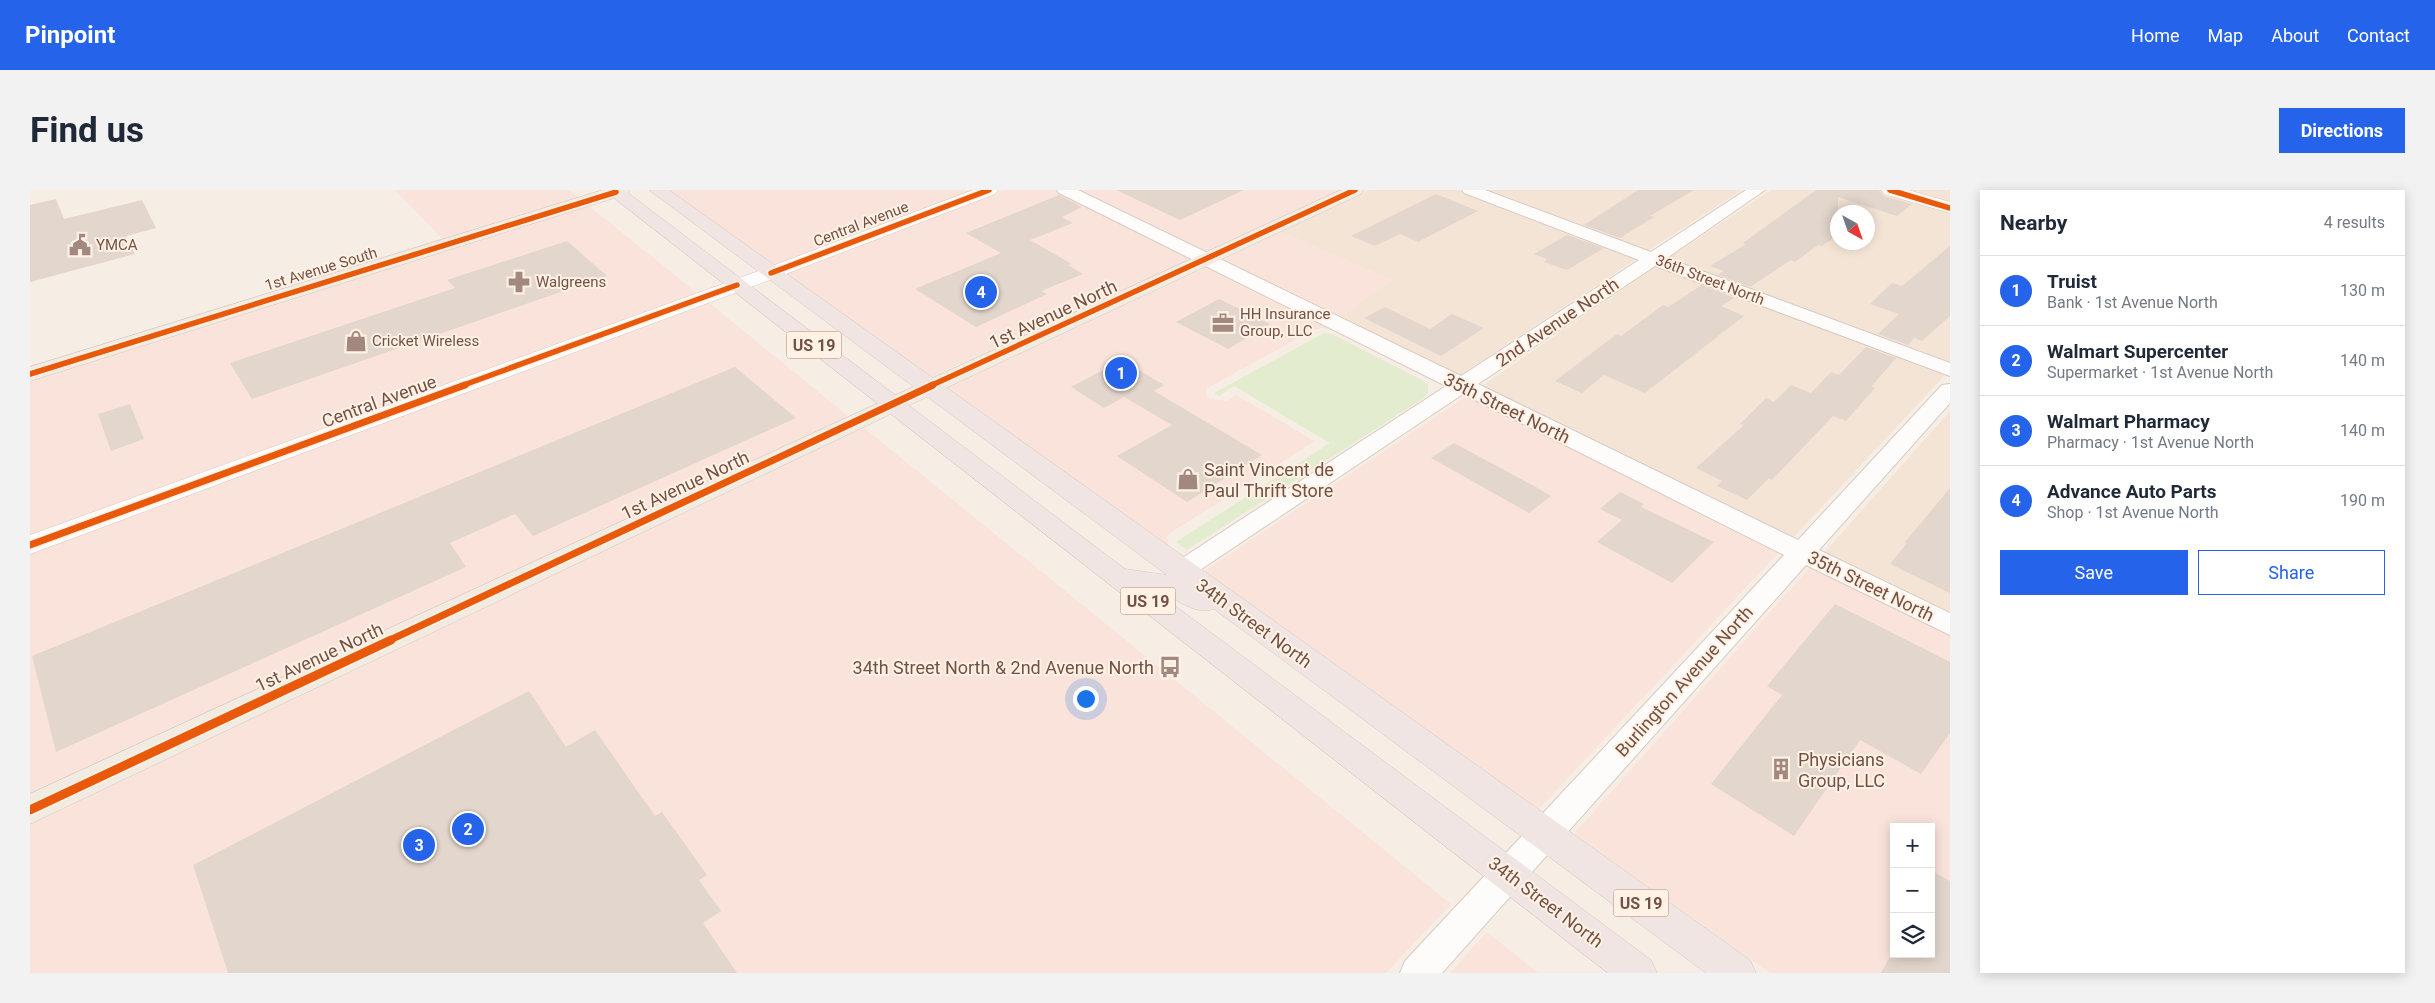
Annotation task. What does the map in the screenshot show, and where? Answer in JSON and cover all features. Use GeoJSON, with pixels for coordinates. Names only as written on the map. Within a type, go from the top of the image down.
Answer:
{"type":"FeatureCollection","features":[{"type":"Feature","properties":{"kind":"highway","name":"US 19"},"geometry":{"type":"LineString","coordinates":[[658,190],[771,273]]}},
{"type":"Feature","properties":{"kind":"highway","name":"US 19"},"geometry":{"type":"LineString","coordinates":[[616,191],[737,285]]}},
{"type":"Feature","properties":{"kind":"highway","name":"34th Street North"},"geometry":{"type":"LineString","coordinates":[[771,273],[930,386],[1737,973]]}},
{"type":"Feature","properties":{"kind":"highway","name":"34th Street North"},"geometry":{"type":"LineString","coordinates":[[737,285],[891,405],[1638,973]]}},
{"type":"Feature","properties":{"kind":"highway"},"geometry":{"type":"LineString","coordinates":[[1118,578],[1152,581],[1170,585],[1274,637]]}},
{"type":"Feature","properties":{"kind":"main road","name":"1st Avenue North"},"geometry":{"type":"LineString","coordinates":[[30,810],[930,386],[1355,190]]}},
{"type":"Feature","properties":{"kind":"main road","name":"1st Avenue South"},"geometry":{"type":"LineString","coordinates":[[30,374],[616,191]]}},
{"type":"Feature","properties":{"kind":"street","name":"Central Avenue"},"geometry":{"type":"LineString","coordinates":[[30,545],[771,273],[989,190]]}},
{"type":"Feature","properties":{"kind":"street","name":"35th Street North"},"geometry":{"type":"LineString","coordinates":[[1065,190],[1950,625]]}},
{"type":"Feature","properties":{"kind":"street","name":"36th Street North"},"geometry":{"type":"LineString","coordinates":[[1470,190],[1950,370]]}},
{"type":"Feature","properties":{"kind":"street","name":"2nd Avenue North"},"geometry":{"type":"LineString","coordinates":[[1182,570],[1757,190]]}},
{"type":"Feature","properties":{"kind":"street"},"geometry":{"type":"LineString","coordinates":[[1890,190],[1950,208]]}},
{"type":"Feature","properties":{"kind":"street","name":"Burlington Avenue North"},"geometry":{"type":"LineString","coordinates":[[1418,973],[1950,390]]}},
{"type":"Feature","properties":{"kind":"shaded area"},"geometry":{"type":"Polygon","coordinates":[[[395,190],[569,190],[580,198],[30,368],[442,238],[395,190]]]}},
{"type":"Feature","properties":{"kind":"shaded area"},"geometry":{"type":"Polygon","coordinates":[[[669,190],[975,190],[774,266],[669,190]]]}},
{"type":"Feature","properties":{"kind":"shaded area"},"geometry":{"type":"Polygon","coordinates":[[[1004,190],[1054,190],[1192,259],[931,377],[785,274],[1004,190]]]}},
{"type":"Feature","properties":{"kind":"shaded area"},"geometry":{"type":"Polygon","coordinates":[[[1076,190],[1340,190],[1204,253],[1076,190]]]}},
{"type":"Feature","properties":{"kind":"shaded area"},"geometry":{"type":"Polygon","coordinates":[[[1369,190],[1459,190],[1638,258],[1457,377],[1338,319],[1392,280],[1281,232],[1369,190]]]}},
{"type":"Feature","properties":{"kind":"shaded area"},"geometry":{"type":"Polygon","coordinates":[[[1481,190],[1742,190],[1646,252],[1481,190]]]}},
{"type":"Feature","properties":{"kind":"shaded area"},"geometry":{"type":"Polygon","coordinates":[[[1771,190],[1879,190],[1950,211],[1950,365],[1667,259],[1771,190]]]}},
{"type":"Feature","properties":{"kind":"shaded area"},"geometry":{"type":"Polygon","coordinates":[[[1901,190],[1950,190],[1950,205],[1901,190]]]}},
{"type":"Feature","properties":{"kind":"shaded area"},"geometry":{"type":"Polygon","coordinates":[[[588,205],[697,293],[30,537],[30,380],[588,205]]]}},
{"type":"Feature","properties":{"kind":"shaded area"},"geometry":{"type":"Polygon","coordinates":[[[1281,232],[1392,280],[1338,319],[1220,261],[1281,232]]]}},
{"type":"Feature","properties":{"kind":"shaded area"},"geometry":{"type":"Polygon","coordinates":[[[1658,265],[1946,374],[1792,539],[1479,388],[1658,265]]]}},
{"type":"Feature","properties":{"kind":"shaded area"},"geometry":{"type":"Polygon","coordinates":[[[1207,267],[1337,331],[1322,328],[1313,330],[1206,389],[1207,396],[1211,399],[1227,401],[1236,395],[1315,441],[1167,535],[1169,547],[1183,555],[1181,556],[946,388],[1207,267]]]}},
{"type":"Feature","properties":{"kind":"shaded area"},"geometry":{"type":"Polygon","coordinates":[[[708,302],[848,416],[30,797],[30,554],[708,302]]]}},
{"type":"Feature","properties":{"kind":"shaded area"},"geometry":{"type":"Polygon","coordinates":[[[1467,396],[1780,551],[1539,809],[1203,572],[1467,396]]]}},
{"type":"Feature","properties":{"kind":"shaded area"},"geometry":{"type":"Polygon","coordinates":[[[1950,411],[1950,616],[1823,554],[1950,411]]]}},
{"type":"Feature","properties":{"kind":"shaded area"},"geometry":{"type":"Polygon","coordinates":[[[863,427],[1451,904],[1386,973],[30,973],[30,824],[863,427]]]}},
{"type":"Feature","properties":{"kind":"shaded area"},"geometry":{"type":"Polygon","coordinates":[[[1811,566],[1950,636],[1950,973],[1770,973],[1574,834],[1811,566]]]}},
{"type":"Feature","properties":{"kind":"shaded area"},"geometry":{"type":"Polygon","coordinates":[[[1487,932],[1538,973],[1450,973],[1487,932]]]}},
{"type":"Feature","properties":{"kind":"green space"},"geometry":{"type":"Polygon","coordinates":[[[1324,333],[1332,334],[1422,380],[1428,385],[1428,393],[1422,399],[1187,550],[1176,542],[1330,443],[1234,386],[1219,396],[1214,393],[1324,333]]]}},
{"type":"Feature","properties":{"kind":"building"},"geometry":{"type":"Polygon","coordinates":[[[1116,190],[1244,190],[1180,220],[1116,190]]]}},
{"type":"Feature","properties":{"kind":"building"},"geometry":{"type":"Polygon","coordinates":[[[1638,190],[1694,190],[1650,216],[1654,217],[1620,238],[1584,225],[1638,190]]]}},
{"type":"Feature","properties":{"kind":"building"},"geometry":{"type":"Polygon","coordinates":[[[1816,190],[1879,190],[1883,196],[1912,204],[1897,216],[1875,209],[1875,205],[1863,205],[1838,197],[1838,205],[1830,205],[1830,240],[1822,246],[1818,245],[1795,262],[1791,260],[1750,287],[1718,275],[1724,271],[1710,266],[1746,244],[1743,243],[1816,190]]]}},
{"type":"Feature","properties":{"kind":"building"},"geometry":{"type":"Polygon","coordinates":[[[1436,194],[1478,211],[1418,242],[1400,234],[1375,246],[1351,236],[1436,194]]]}},
{"type":"Feature","properties":{"kind":"building"},"geometry":{"type":"Polygon","coordinates":[[[1059,195],[1082,207],[1062,217],[1073,223],[1030,240],[1072,264],[1068,265],[1083,274],[1041,291],[1047,294],[976,327],[915,289],[1001,253],[966,233],[1059,195]]]}},
{"type":"Feature","properties":{"kind":"building","name":"YMCA"},"geometry":{"type":"Polygon","coordinates":[[[56,199],[64,219],[142,200],[156,228],[126,236],[135,254],[30,282],[30,205],[56,199]]]}},
{"type":"Feature","properties":{"kind":"building"},"geometry":{"type":"Polygon","coordinates":[[[1567,235],[1604,248],[1567,270],[1544,262],[1547,259],[1534,254],[1567,235]]]}},
{"type":"Feature","properties":{"kind":"building"},"geometry":{"type":"Polygon","coordinates":[[[567,241],[607,276],[252,399],[230,363],[455,288],[447,280],[567,241]]]}},
{"type":"Feature","properties":{"kind":"building"},"geometry":{"type":"Polygon","coordinates":[[[1950,246],[1950,316],[1922,341],[1914,338],[1908,345],[1878,334],[1899,314],[1870,304],[1892,283],[1902,286],[1950,246]]]}},
{"type":"Feature","properties":{"kind":"building"},"geometry":{"type":"Polygon","coordinates":[[[1702,285],[1734,298],[1721,306],[1744,316],[1645,393],[1604,375],[1582,393],[1555,381],[1617,334],[1621,336],[1663,305],[1668,307],[1702,285]]]}},
{"type":"Feature","properties":{"kind":"building","name":"HH Insurance Group, LLC"},"geometry":{"type":"Polygon","coordinates":[[[1219,299],[1270,324],[1228,349],[1176,322],[1219,299]]]}},
{"type":"Feature","properties":{"kind":"building"},"geometry":{"type":"Polygon","coordinates":[[[1385,307],[1430,329],[1452,314],[1484,328],[1441,356],[1364,318],[1385,307]]]}},
{"type":"Feature","properties":{"kind":"building"},"geometry":{"type":"Polygon","coordinates":[[[1866,347],[1896,358],[1871,387],[1875,388],[1846,421],[1833,416],[1772,480],[1769,478],[1747,500],[1717,486],[1722,481],[1696,468],[1744,425],[1740,424],[1766,398],[1774,402],[1791,385],[1811,393],[1831,372],[1839,375],[1866,347]]]}},
{"type":"Feature","properties":{"kind":"building","name":"Saint Vincent de Paul Thrift Store"},"geometry":{"type":"Polygon","coordinates":[[[1122,360],[1164,385],[1154,391],[1262,455],[1187,502],[1117,456],[1172,425],[1124,397],[1104,408],[1071,387],[1122,360]]]}},
{"type":"Feature","properties":{"kind":"building"},"geometry":{"type":"Polygon","coordinates":[[[735,367],[796,418],[533,536],[515,514],[450,543],[466,567],[56,752],[32,656],[735,367]]]}},
{"type":"Feature","properties":{"kind":"building"},"geometry":{"type":"Polygon","coordinates":[[[130,404],[144,439],[111,451],[98,414],[130,404]]]}},
{"type":"Feature","properties":{"kind":"building"},"geometry":{"type":"Polygon","coordinates":[[[1454,443],[1551,496],[1529,513],[1431,458],[1454,443]]]}},
{"type":"Feature","properties":{"kind":"building"},"geometry":{"type":"Polygon","coordinates":[[[1950,488],[1950,593],[1890,564],[1907,543],[1905,542],[1950,488]]]}},
{"type":"Feature","properties":{"kind":"building"},"geometry":{"type":"Polygon","coordinates":[[[1620,492],[1644,504],[1641,507],[1714,542],[1672,583],[1597,542],[1622,520],[1600,509],[1620,492]]]}},
{"type":"Feature","properties":{"kind":"building"},"geometry":{"type":"Polygon","coordinates":[[[1835,604],[1950,662],[1950,733],[1921,774],[1860,740],[1794,836],[1711,784],[1782,695],[1767,686],[1835,604]]]}},
{"type":"Feature","properties":{"kind":"building"},"geometry":{"type":"Polygon","coordinates":[[[529,691],[566,747],[595,730],[655,816],[662,812],[707,875],[699,880],[721,911],[703,923],[737,973],[228,973],[193,865],[529,691]]]}},
{"type":"Feature","properties":{"kind":"building"},"geometry":{"type":"Polygon","coordinates":[[[1935,873],[1950,881],[1950,973],[1881,973],[1890,956],[1890,958],[1935,958],[1935,873]]]}},
{"type":"Feature","properties":{"kind":"cycle path"},"geometry":{"type":"LineString","coordinates":[[771,273],[989,190]]}},
{"type":"Feature","properties":{"kind":"cycle path"},"geometry":{"type":"LineString","coordinates":[[30,810],[929,387],[1355,190]]}},
{"type":"Feature","properties":{"kind":"cycle path"},"geometry":{"type":"LineString","coordinates":[[1890,190],[1950,208]]}},
{"type":"Feature","properties":{"kind":"cycle path"},"geometry":{"type":"LineString","coordinates":[[30,374],[616,192]]}},
{"type":"Feature","properties":{"kind":"cycle path"},"geometry":{"type":"LineString","coordinates":[[30,545],[737,285]]}},
{"type":"Feature","properties":{"kind":"place","name":"YMCA"},"geometry":{"type":"Point","coordinates":[80,245]}},
{"type":"Feature","properties":{"kind":"place","name":"Walgreens"},"geometry":{"type":"Point","coordinates":[519,282]}},
{"type":"Feature","properties":{"kind":"place","name":"Advance Auto Parts"},"geometry":{"type":"Point","coordinates":[981,292]}},
{"type":"Feature","properties":{"kind":"place","name":"HH Insurance Group, LLC"},"geometry":{"type":"Point","coordinates":[1223,323]}},
{"type":"Feature","properties":{"kind":"place","name":"Cricket Wireless"},"geometry":{"type":"Point","coordinates":[356,341]}},
{"type":"Feature","properties":{"kind":"place","name":"Truist"},"geometry":{"type":"Point","coordinates":[1121,373]}},
{"type":"Feature","properties":{"kind":"place","name":"Saint Vincent de Paul Thrift Store"},"geometry":{"type":"Point","coordinates":[1188,479]}},
{"type":"Feature","properties":{"kind":"place","name":"34th Street North & 2nd Avenue North"},"geometry":{"type":"Point","coordinates":[1170,667]}},
{"type":"Feature","properties":{"kind":"place","name":"Physicians Group, LLC"},"geometry":{"type":"Point","coordinates":[1781,769]}},
{"type":"Feature","properties":{"kind":"place","name":"Walmart Supercenter"},"geometry":{"type":"Point","coordinates":[468,829]}},
{"type":"Feature","properties":{"kind":"place","name":"Walmart Pharmacy"},"geometry":{"type":"Point","coordinates":[419,845]}}]}
